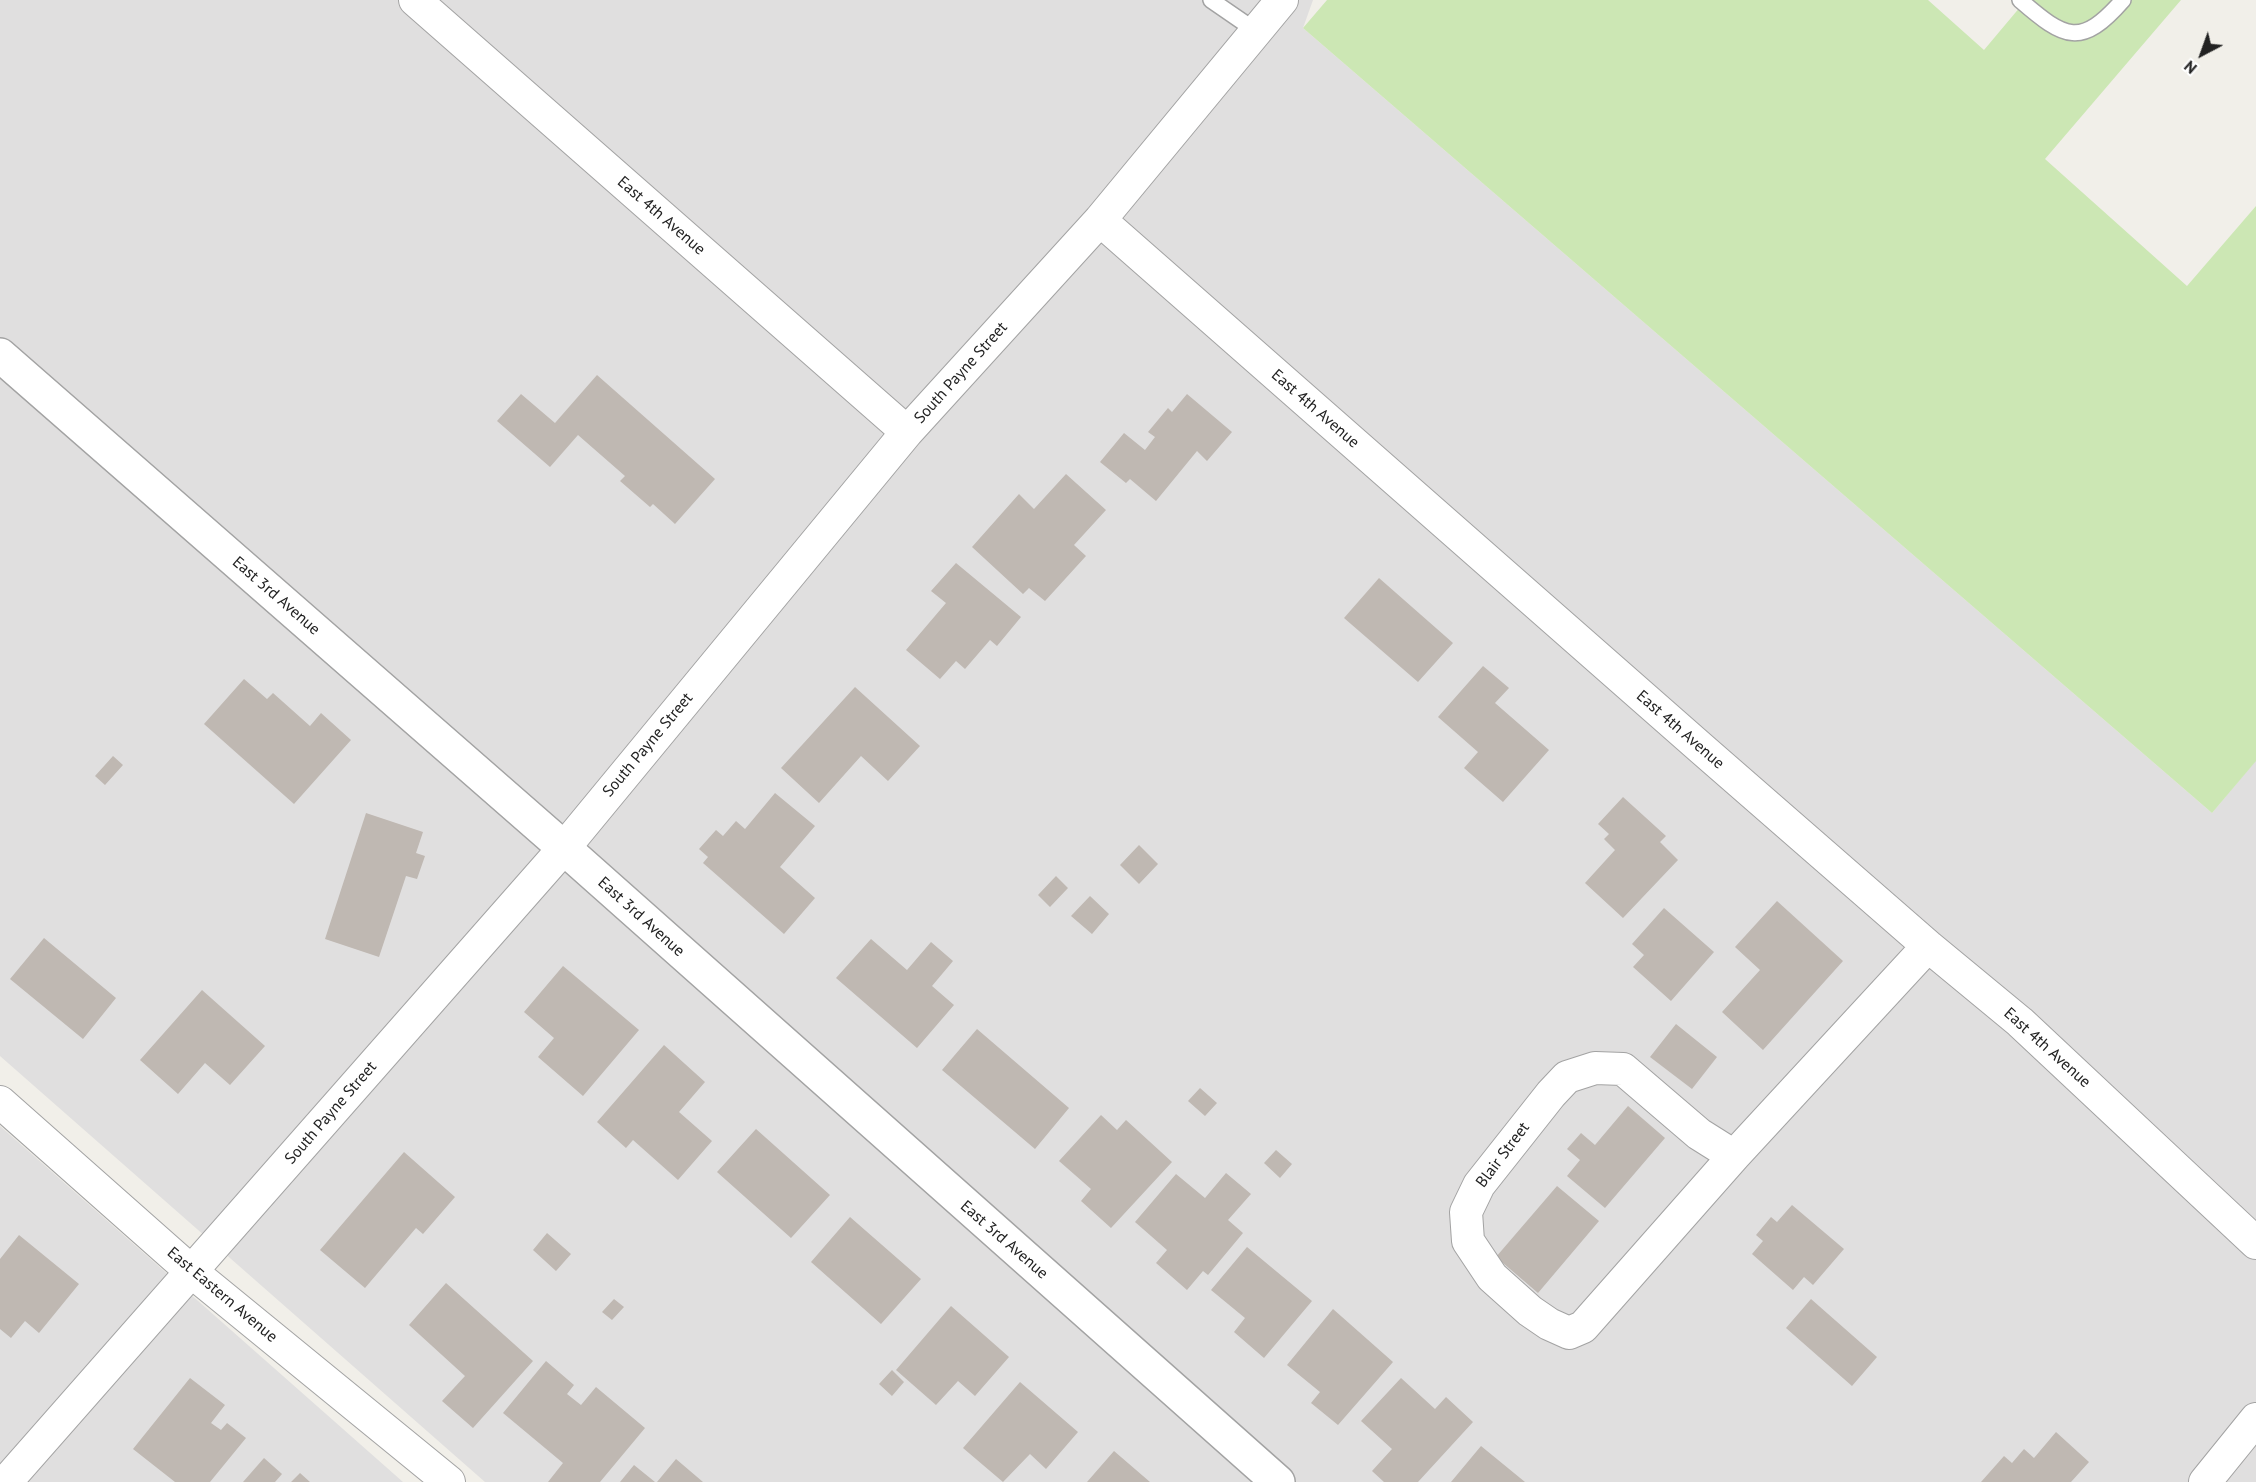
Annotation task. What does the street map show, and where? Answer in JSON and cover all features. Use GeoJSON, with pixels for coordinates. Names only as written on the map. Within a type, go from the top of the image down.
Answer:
{"type":"FeatureCollection","features":[{"type":"Feature","properties":{"kind":"street","name":"East 4th Avenue"},"geometry":{"type":"LineString","coordinates":[[415,0],[907,432]]}},
{"type":"Feature","properties":{"kind":"street","name":"South Payne Street"},"geometry":{"type":"LineString","coordinates":[[6,1482],[564,848],[907,432],[1100,220],[1282,0]]}},
{"type":"Feature","properties":{"kind":"street","name":"East 4th Avenue"},"geometry":{"type":"LineString","coordinates":[[1100,220],[1928,946],[2020,1022],[2256,1243]]}},
{"type":"Feature","properties":{"kind":"street","name":"East 3rd Avenue"},"geometry":{"type":"LineString","coordinates":[[0,356],[564,848],[1278,1482]]}},
{"type":"Feature","properties":{"kind":"street","name":"Blair Street"},"geometry":{"type":"LineString","coordinates":[[1734,1156],[1699,1134],[1623,1069],[1594,1068],[1567,1077],[1479,1185],[1466,1212],[1468,1241],[1492,1277],[1530,1311],[1549,1324],[1569,1333],[1583,1327],[1734,1156],[1928,946]]}},
{"type":"Feature","properties":{"kind":"street","name":"East Eastern Avenue"},"geometry":{"type":"LineString","coordinates":[[0,1102],[192,1272],[449,1482]]}},
{"type":"Feature","properties":{"kind":"street"},"geometry":{"type":"LineString","coordinates":[[2205,1482],[2256,1419]]}},
{"type":"Feature","properties":{"kind":"lane"},"geometry":{"type":"LineString","coordinates":[[1210,0],[1256,31]]}},
{"type":"Feature","properties":{"kind":"lane"},"geometry":{"type":"LineString","coordinates":[[2020,0],[2045,22],[2063,30],[2082,33],[2102,24],[2123,0]]}},
{"type":"Feature","properties":{"kind":"shaded area"},"geometry":{"type":"Polygon","coordinates":[[[0,0],[1313,0],[1303,28],[2212,813],[2256,760],[2256,1482],[485,1482],[0,1056],[0,0]]]}},
{"type":"Feature","properties":{"kind":"shaded area"},"geometry":{"type":"Polygon","coordinates":[[[0,1126],[403,1482],[14,1482],[0,1470],[0,1126]]]}},
{"type":"Feature","properties":{"kind":"green space"},"geometry":{"type":"Polygon","coordinates":[[[1327,0],[1928,0],[1984,50],[2026,0],[2181,0],[2045,159],[2187,286],[2256,206],[2256,761],[2212,813],[1303,28],[1327,0]]]}},
{"type":"Feature","properties":{"kind":"building"},"geometry":{"type":"Polygon","coordinates":[[[597,375],[715,479],[675,524],[653,504],[650,507],[620,481],[625,476],[578,435],[550,467],[497,421],[521,394],[555,423],[597,375]]]}},
{"type":"Feature","properties":{"kind":"building"},"geometry":{"type":"Polygon","coordinates":[[[1187,394],[1232,432],[1207,461],[1197,451],[1156,501],[1130,479],[1126,483],[1100,462],[1124,433],[1145,450],[1155,437],[1148,432],[1168,408],[1172,412],[1187,394]]]}},
{"type":"Feature","properties":{"kind":"building"},"geometry":{"type":"Polygon","coordinates":[[[1066,474],[1106,510],[1074,545],[1086,556],[1045,601],[1029,588],[1023,594],[972,547],[1019,494],[1034,509],[1066,474]]]}},
{"type":"Feature","properties":{"kind":"building"},"geometry":{"type":"Polygon","coordinates":[[[956,563],[1021,617],[997,646],[990,640],[965,669],[956,661],[940,679],[906,650],[946,603],[931,591],[956,563]]]}},
{"type":"Feature","properties":{"kind":"building"},"geometry":{"type":"Polygon","coordinates":[[[1379,578],[1453,643],[1418,682],[1344,618],[1379,578]]]}},
{"type":"Feature","properties":{"kind":"building"},"geometry":{"type":"Polygon","coordinates":[[[1483,666],[1509,688],[1495,703],[1549,750],[1503,802],[1464,768],[1478,752],[1438,717],[1483,666]]]}},
{"type":"Feature","properties":{"kind":"building"},"geometry":{"type":"Polygon","coordinates":[[[244,679],[267,699],[273,693],[310,726],[321,713],[351,740],[294,804],[204,724],[244,679]]]}},
{"type":"Feature","properties":{"kind":"building"},"geometry":{"type":"Polygon","coordinates":[[[855,687],[920,746],[888,781],[861,756],[819,803],[781,768],[855,687]]]}},
{"type":"Feature","properties":{"kind":"building"},"geometry":{"type":"Polygon","coordinates":[[[113,756],[123,765],[105,785],[95,776],[113,756]]]}},
{"type":"Feature","properties":{"kind":"building"},"geometry":{"type":"Polygon","coordinates":[[[775,793],[815,826],[780,867],[815,898],[784,934],[703,863],[708,857],[699,849],[716,830],[723,836],[736,821],[745,829],[775,793]]]}},
{"type":"Feature","properties":{"kind":"building"},"geometry":{"type":"Polygon","coordinates":[[[1623,797],[1666,836],[1660,842],[1678,860],[1623,918],[1585,883],[1615,850],[1604,839],[1609,834],[1598,824],[1623,797]]]}},
{"type":"Feature","properties":{"kind":"building"},"geometry":{"type":"Polygon","coordinates":[[[366,813],[423,832],[416,853],[425,856],[417,879],[406,876],[379,957],[325,939],[366,813]]]}},
{"type":"Feature","properties":{"kind":"building"},"geometry":{"type":"Polygon","coordinates":[[[1139,845],[1158,864],[1139,884],[1120,865],[1139,845]]]}},
{"type":"Feature","properties":{"kind":"building"},"geometry":{"type":"Polygon","coordinates":[[[1056,876],[1068,888],[1050,907],[1038,895],[1056,876]]]}},
{"type":"Feature","properties":{"kind":"building"},"geometry":{"type":"Polygon","coordinates":[[[1090,896],[1109,914],[1092,934],[1071,916],[1090,896]]]}},
{"type":"Feature","properties":{"kind":"building"},"geometry":{"type":"Polygon","coordinates":[[[1777,901],[1843,961],[1763,1050],[1722,1012],[1760,970],[1735,947],[1777,901]]]}},
{"type":"Feature","properties":{"kind":"building"},"geometry":{"type":"Polygon","coordinates":[[[1664,908],[1714,952],[1671,1001],[1633,967],[1644,955],[1632,944],[1664,908]]]}},
{"type":"Feature","properties":{"kind":"building"},"geometry":{"type":"Polygon","coordinates":[[[44,938],[116,998],[83,1039],[10,979],[44,938]]]}},
{"type":"Feature","properties":{"kind":"building"},"geometry":{"type":"Polygon","coordinates":[[[871,939],[907,970],[931,942],[953,961],[932,986],[954,1005],[917,1048],[836,978],[871,939]]]}},
{"type":"Feature","properties":{"kind":"building"},"geometry":{"type":"Polygon","coordinates":[[[563,966],[639,1030],[583,1096],[538,1057],[554,1038],[524,1012],[563,966]]]}},
{"type":"Feature","properties":{"kind":"building"},"geometry":{"type":"Polygon","coordinates":[[[202,990],[265,1046],[230,1085],[205,1063],[178,1094],[140,1060],[202,990]]]}},
{"type":"Feature","properties":{"kind":"building"},"geometry":{"type":"Polygon","coordinates":[[[1676,1024],[1717,1057],[1692,1089],[1650,1057],[1676,1024]]]}},
{"type":"Feature","properties":{"kind":"building"},"geometry":{"type":"Polygon","coordinates":[[[977,1029],[1069,1108],[1035,1149],[942,1070],[977,1029]]]}},
{"type":"Feature","properties":{"kind":"building"},"geometry":{"type":"Polygon","coordinates":[[[664,1045],[705,1082],[679,1112],[712,1141],[678,1180],[633,1140],[626,1148],[597,1122],[664,1045]]]}},
{"type":"Feature","properties":{"kind":"building"},"geometry":{"type":"Polygon","coordinates":[[[1200,1088],[1217,1103],[1205,1116],[1188,1101],[1200,1088]]]}},
{"type":"Feature","properties":{"kind":"building"},"geometry":{"type":"Polygon","coordinates":[[[1628,1106],[1665,1138],[1605,1208],[1567,1176],[1580,1160],[1567,1149],[1581,1133],[1595,1145],[1628,1106]]]}},
{"type":"Feature","properties":{"kind":"building"},"geometry":{"type":"Polygon","coordinates":[[[1101,1115],[1117,1130],[1126,1120],[1172,1162],[1111,1228],[1081,1201],[1091,1189],[1059,1161],[1101,1115]]]}},
{"type":"Feature","properties":{"kind":"building"},"geometry":{"type":"Polygon","coordinates":[[[756,1129],[830,1195],[791,1238],[717,1172],[756,1129]]]}},
{"type":"Feature","properties":{"kind":"building"},"geometry":{"type":"Polygon","coordinates":[[[1276,1150],[1292,1164],[1280,1178],[1264,1163],[1276,1150]]]}},
{"type":"Feature","properties":{"kind":"building"},"geometry":{"type":"Polygon","coordinates":[[[404,1152],[455,1197],[423,1234],[416,1228],[365,1288],[320,1250],[404,1152]]]}},
{"type":"Feature","properties":{"kind":"building"},"geometry":{"type":"Polygon","coordinates":[[[1226,1173],[1251,1194],[1228,1220],[1243,1233],[1208,1275],[1203,1271],[1187,1290],[1156,1263],[1167,1250],[1135,1222],[1176,1174],[1205,1198],[1226,1173]]]}},
{"type":"Feature","properties":{"kind":"building"},"geometry":{"type":"Polygon","coordinates":[[[1557,1186],[1599,1221],[1538,1293],[1496,1257],[1557,1186]]]}},
{"type":"Feature","properties":{"kind":"building"},"geometry":{"type":"Polygon","coordinates":[[[1792,1205],[1844,1249],[1813,1285],[1804,1277],[1793,1290],[1752,1254],[1763,1241],[1756,1235],[1771,1217],[1777,1222],[1792,1205]]]}},
{"type":"Feature","properties":{"kind":"building"},"geometry":{"type":"Polygon","coordinates":[[[850,1217],[921,1279],[881,1324],[811,1262],[850,1217]]]}},
{"type":"Feature","properties":{"kind":"building"},"geometry":{"type":"Polygon","coordinates":[[[547,1233],[571,1254],[556,1271],[533,1250],[547,1233]]]}},
{"type":"Feature","properties":{"kind":"building"},"geometry":{"type":"Polygon","coordinates":[[[19,1235],[79,1284],[39,1333],[25,1321],[11,1338],[0,1329],[0,1259],[19,1235]]]}},
{"type":"Feature","properties":{"kind":"building"},"geometry":{"type":"Polygon","coordinates":[[[1247,1247],[1312,1301],[1264,1358],[1234,1332],[1245,1318],[1211,1290],[1247,1247]]]}},
{"type":"Feature","properties":{"kind":"building"},"geometry":{"type":"Polygon","coordinates":[[[446,1283],[533,1361],[473,1428],[442,1401],[465,1376],[409,1325],[446,1283]]]}},
{"type":"Feature","properties":{"kind":"building"},"geometry":{"type":"Polygon","coordinates":[[[614,1299],[624,1307],[612,1320],[602,1312],[614,1299]]]}},
{"type":"Feature","properties":{"kind":"building"},"geometry":{"type":"Polygon","coordinates":[[[1811,1299],[1877,1357],[1852,1386],[1786,1328],[1811,1299]]]}},
{"type":"Feature","properties":{"kind":"building"},"geometry":{"type":"Polygon","coordinates":[[[951,1306],[1009,1357],[975,1396],[958,1381],[936,1405],[896,1370],[951,1306]]]}},
{"type":"Feature","properties":{"kind":"building"},"geometry":{"type":"Polygon","coordinates":[[[1333,1309],[1393,1362],[1338,1425],[1311,1403],[1320,1392],[1287,1365],[1333,1309]]]}},
{"type":"Feature","properties":{"kind":"building"},"geometry":{"type":"Polygon","coordinates":[[[546,1361],[574,1385],[567,1394],[581,1405],[596,1387],[645,1428],[600,1482],[548,1482],[563,1463],[503,1413],[546,1361]]]}},
{"type":"Feature","properties":{"kind":"building"},"geometry":{"type":"Polygon","coordinates":[[[892,1370],[904,1382],[892,1396],[879,1384],[892,1370]]]}},
{"type":"Feature","properties":{"kind":"building"},"geometry":{"type":"Polygon","coordinates":[[[190,1378],[225,1405],[211,1423],[221,1430],[227,1423],[246,1438],[210,1482],[175,1482],[133,1449],[190,1378]]]}},
{"type":"Feature","properties":{"kind":"building"},"geometry":{"type":"Polygon","coordinates":[[[1401,1378],[1435,1409],[1446,1397],[1473,1422],[1418,1482],[1384,1482],[1372,1471],[1392,1449],[1361,1421],[1401,1378]]]}},
{"type":"Feature","properties":{"kind":"building"},"geometry":{"type":"Polygon","coordinates":[[[1020,1382],[1078,1432],[1046,1469],[1030,1454],[1003,1482],[963,1448],[1020,1382]]]}},
{"type":"Feature","properties":{"kind":"building"},"geometry":{"type":"Polygon","coordinates":[[[2056,1432],[2089,1462],[2071,1482],[1981,1482],[2004,1456],[2012,1463],[2024,1449],[2034,1458],[2056,1432]]]}},
{"type":"Feature","properties":{"kind":"building"},"geometry":{"type":"Polygon","coordinates":[[[1481,1446],[1525,1482],[1451,1482],[1481,1446]]]}},
{"type":"Feature","properties":{"kind":"building"},"geometry":{"type":"Polygon","coordinates":[[[1114,1451],[1150,1482],[1087,1482],[1114,1451]]]}},
{"type":"Feature","properties":{"kind":"building"},"geometry":{"type":"Polygon","coordinates":[[[264,1458],[282,1474],[275,1482],[243,1482],[264,1458]]]}},
{"type":"Feature","properties":{"kind":"building"},"geometry":{"type":"Polygon","coordinates":[[[676,1459],[703,1482],[657,1482],[676,1459]]]}},
{"type":"Feature","properties":{"kind":"building"},"geometry":{"type":"Polygon","coordinates":[[[634,1465],[655,1482],[620,1482],[634,1465]]]}},
{"type":"Feature","properties":{"kind":"building"},"geometry":{"type":"Polygon","coordinates":[[[300,1473],[310,1482],[291,1482],[300,1473]]]}}]}
